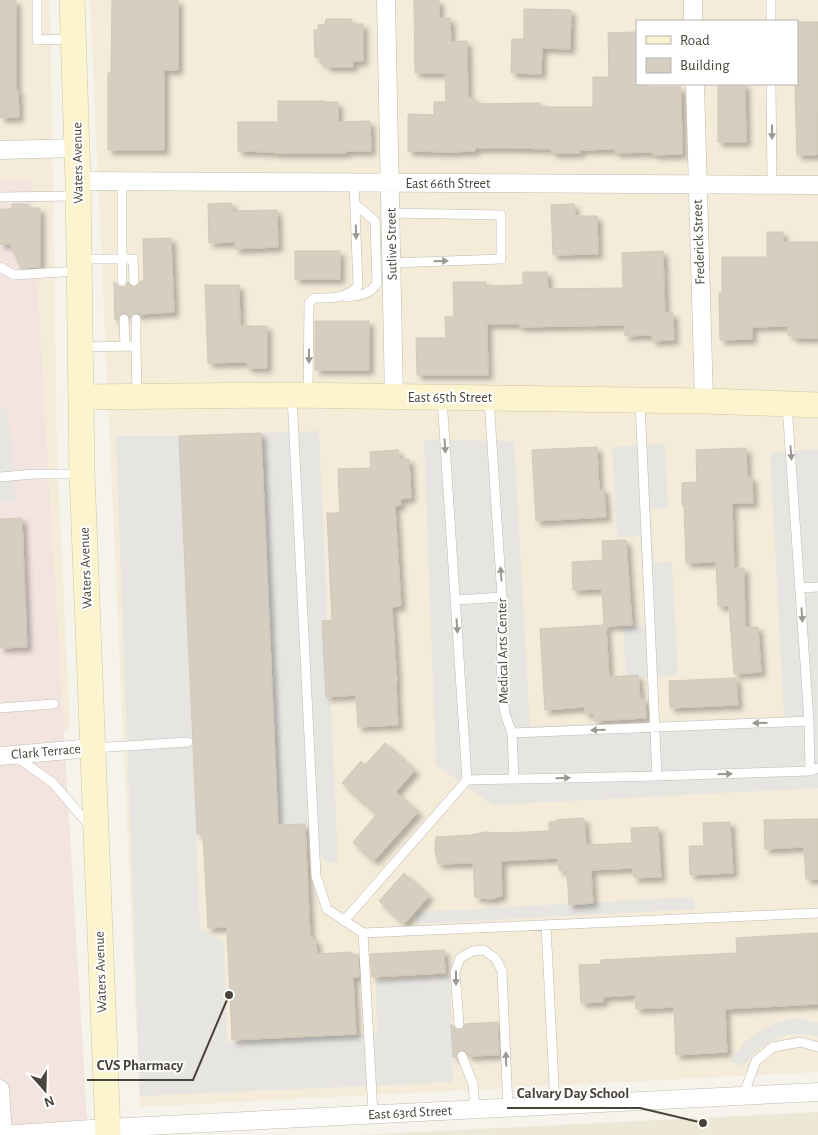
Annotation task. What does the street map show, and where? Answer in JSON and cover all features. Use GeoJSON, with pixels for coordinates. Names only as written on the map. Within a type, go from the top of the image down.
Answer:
{"type":"FeatureCollection","features":[{"type":"Feature","properties":{"kind":"main road","name":"Waters Avenue"},"geometry":{"type":"LineString","coordinates":[[72,0],[78,189],[82,474],[108,1131]]}},
{"type":"Feature","properties":{"kind":"main road","name":"East 65th Street"},"geometry":{"type":"LineString","coordinates":[[81,397],[300,396],[489,398],[704,401],[818,405]]}},
{"type":"Feature","properties":{"kind":"street","name":"Sutlive Street"},"geometry":{"type":"LineString","coordinates":[[386,0],[394,398]]}},
{"type":"Feature","properties":{"kind":"street"},"geometry":{"type":"LineString","coordinates":[[693,0],[694,20]]}},
{"type":"Feature","properties":{"kind":"street","name":"Frederick Street"},"geometry":{"type":"LineString","coordinates":[[695,85],[704,401]]}},
{"type":"Feature","properties":{"kind":"street"},"geometry":{"type":"LineString","coordinates":[[0,150],[77,148]]}},
{"type":"Feature","properties":{"kind":"street","name":"East 66th Street"},"geometry":{"type":"LineString","coordinates":[[78,189],[122,182],[818,185]]}},
{"type":"Feature","properties":{"kind":"street","name":"Clark Terrace"},"geometry":{"type":"LineString","coordinates":[[7,756],[93,748]]}},
{"type":"Feature","properties":{"kind":"street"},"geometry":{"type":"LineString","coordinates":[[0,1089],[3,1135]]}},
{"type":"Feature","properties":{"kind":"street","name":"East 63rd Street"},"geometry":{"type":"LineString","coordinates":[[3,1135],[108,1131],[372,1114],[818,1092]]}},
{"type":"Feature","properties":{"kind":"lane"},"geometry":{"type":"LineString","coordinates":[[37,0],[37,40],[74,39]]}},
{"type":"Feature","properties":{"kind":"lane"},"geometry":{"type":"LineString","coordinates":[[771,0],[771,20]]}},
{"type":"Feature","properties":{"kind":"lane"},"geometry":{"type":"LineString","coordinates":[[771,85],[772,185]]}},
{"type":"Feature","properties":{"kind":"lane"},"geometry":{"type":"LineString","coordinates":[[122,182],[122,281]]}},
{"type":"Feature","properties":{"kind":"lane"},"geometry":{"type":"LineString","coordinates":[[338,298],[352,293],[358,286],[354,183]]}},
{"type":"Feature","properties":{"kind":"lane"},"geometry":{"type":"LineString","coordinates":[[0,198],[78,189]]}},
{"type":"Feature","properties":{"kind":"lane"},"geometry":{"type":"LineString","coordinates":[[355,204],[375,221],[377,283],[374,289],[366,294],[338,298],[314,298],[309,303],[300,396],[316,876],[327,909],[363,933],[818,913]]}},
{"type":"Feature","properties":{"kind":"lane"},"geometry":{"type":"LineString","coordinates":[[391,213],[501,215],[501,260],[392,263]]}},
{"type":"Feature","properties":{"kind":"lane"},"geometry":{"type":"LineString","coordinates":[[0,267],[14,275],[132,258],[134,281]]}},
{"type":"Feature","properties":{"kind":"lane"},"geometry":{"type":"LineString","coordinates":[[124,319],[124,346]]}},
{"type":"Feature","properties":{"kind":"lane"},"geometry":{"type":"LineString","coordinates":[[136,319],[137,396]]}},
{"type":"Feature","properties":{"kind":"lane"},"geometry":{"type":"LineString","coordinates":[[80,347],[136,346]]}},
{"type":"Feature","properties":{"kind":"lane"},"geometry":{"type":"LineString","coordinates":[[344,921],[467,780],[442,398]]}},
{"type":"Feature","properties":{"kind":"lane","name":"Medical Arts Center"},"geometry":{"type":"LineString","coordinates":[[489,398],[502,597],[501,686],[505,714],[512,733],[514,779]]}},
{"type":"Feature","properties":{"kind":"lane"},"geometry":{"type":"LineString","coordinates":[[640,401],[657,776]]}},
{"type":"Feature","properties":{"kind":"lane"},"geometry":{"type":"LineString","coordinates":[[467,780],[814,770],[787,404]]}},
{"type":"Feature","properties":{"kind":"lane"},"geometry":{"type":"LineString","coordinates":[[0,477],[34,474],[82,474]]}},
{"type":"Feature","properties":{"kind":"lane"},"geometry":{"type":"LineString","coordinates":[[800,588],[818,587]]}},
{"type":"Feature","properties":{"kind":"lane"},"geometry":{"type":"LineString","coordinates":[[456,600],[502,597]]}},
{"type":"Feature","properties":{"kind":"lane"},"geometry":{"type":"LineString","coordinates":[[0,708],[54,704]]}},
{"type":"Feature","properties":{"kind":"lane"},"geometry":{"type":"LineString","coordinates":[[512,733],[809,721]]}},
{"type":"Feature","properties":{"kind":"lane"},"geometry":{"type":"LineString","coordinates":[[93,748],[188,742]]}},
{"type":"Feature","properties":{"kind":"lane"},"geometry":{"type":"LineString","coordinates":[[7,756],[53,783],[96,833]]}},
{"type":"Feature","properties":{"kind":"lane"},"geometry":{"type":"LineString","coordinates":[[546,925],[555,1105]]}},
{"type":"Feature","properties":{"kind":"lane"},"geometry":{"type":"LineString","coordinates":[[363,933],[372,1114]]}},
{"type":"Feature","properties":{"kind":"lane"},"geometry":{"type":"LineString","coordinates":[[459,1024],[455,972],[460,958],[473,951],[484,950],[496,959],[502,971],[508,1108]]}},
{"type":"Feature","properties":{"kind":"lane"},"geometry":{"type":"LineString","coordinates":[[743,1096],[756,1061],[773,1046],[801,1042],[818,1047]]}},
{"type":"Feature","properties":{"kind":"lane"},"geometry":{"type":"LineString","coordinates":[[462,1056],[473,1084],[475,1109]]}},
{"type":"Feature","properties":{"kind":"shaded area"},"geometry":{"type":"Polygon","coordinates":[[[0,0],[50,0],[57,457],[70,725],[60,738],[0,742],[0,0]]]}},
{"type":"Feature","properties":{"kind":"shaded area"},"geometry":{"type":"Polygon","coordinates":[[[90,0],[818,0],[818,1072],[140,1107],[90,0]]]}},
{"type":"Feature","properties":{"kind":"shaded area"},"geometry":{"type":"Polygon","coordinates":[[[0,181],[31,181],[88,1135],[0,1135],[0,181]]]}},
{"type":"Feature","properties":{"kind":"shaded area"},"geometry":{"type":"Polygon","coordinates":[[[8,408],[16,501],[0,502],[0,409],[8,408]]]}},
{"type":"Feature","properties":{"kind":"shaded area"},"geometry":{"type":"Polygon","coordinates":[[[319,431],[338,863],[325,862],[305,824],[278,825],[261,433],[319,431]]]}},
{"type":"Feature","properties":{"kind":"shaded area"},"geometry":{"type":"Polygon","coordinates":[[[116,436],[179,436],[200,928],[224,943],[227,1042],[377,1034],[376,980],[450,976],[453,1082],[140,1096],[116,436]]]}},
{"type":"Feature","properties":{"kind":"shaded area"},"geometry":{"type":"Polygon","coordinates":[[[424,440],[514,441],[530,726],[784,717],[770,453],[818,449],[818,788],[493,805],[436,765],[424,440]]]}},
{"type":"Feature","properties":{"kind":"shaded area"},"geometry":{"type":"Polygon","coordinates":[[[665,444],[668,508],[651,509],[654,563],[672,562],[678,675],[626,678],[623,627],[645,625],[640,536],[617,537],[612,447],[665,444]]]}},
{"type":"Feature","properties":{"kind":"shaded area"},"geometry":{"type":"Polygon","coordinates":[[[694,897],[695,909],[416,924],[416,912],[694,897]]]}},
{"type":"Feature","properties":{"kind":"shaded area"},"geometry":{"type":"Polygon","coordinates":[[[799,1018],[818,1023],[818,1037],[802,1033],[780,1036],[759,1049],[743,1066],[730,1061],[745,1042],[763,1029],[782,1021],[799,1018]]]}},
{"type":"Feature","properties":{"kind":"shaded area"},"geometry":{"type":"Polygon","coordinates":[[[818,1112],[818,1135],[358,1135],[818,1112]]]}},
{"type":"Feature","properties":{"kind":"building"},"geometry":{"type":"Polygon","coordinates":[[[0,0],[16,0],[16,90],[18,90],[19,117],[1,118],[0,114],[0,0]]]}},
{"type":"Feature","properties":{"kind":"building"},"geometry":{"type":"Polygon","coordinates":[[[112,0],[178,0],[178,70],[164,70],[164,150],[108,150],[108,73],[111,73],[112,0]]]}},
{"type":"Feature","properties":{"kind":"building"},"geometry":{"type":"Polygon","coordinates":[[[414,0],[439,0],[439,18],[450,18],[451,42],[467,41],[468,98],[475,98],[475,104],[540,103],[540,107],[593,107],[593,77],[609,77],[608,33],[636,32],[636,85],[681,87],[682,154],[653,155],[653,152],[615,153],[615,149],[580,150],[580,153],[552,153],[552,149],[510,148],[475,148],[475,151],[451,152],[408,151],[408,114],[434,115],[434,102],[446,102],[445,73],[415,73],[414,0]]]}},
{"type":"Feature","properties":{"kind":"building"},"geometry":{"type":"Polygon","coordinates":[[[524,9],[571,10],[570,49],[542,48],[541,74],[511,73],[512,39],[524,39],[524,9]]]}},
{"type":"Feature","properties":{"kind":"building"},"geometry":{"type":"Polygon","coordinates":[[[326,19],[351,19],[351,24],[363,24],[363,61],[353,61],[353,67],[326,67],[326,63],[320,63],[320,57],[315,57],[314,30],[318,30],[318,25],[325,24],[326,19]]]}},
{"type":"Feature","properties":{"kind":"building"},"geometry":{"type":"Polygon","coordinates":[[[798,22],[818,22],[817,155],[797,155],[795,85],[798,85],[798,22]]]}},
{"type":"Feature","properties":{"kind":"building"},"geometry":{"type":"Polygon","coordinates":[[[718,85],[745,85],[746,142],[718,142],[718,85]]]}},
{"type":"Feature","properties":{"kind":"building"},"geometry":{"type":"Polygon","coordinates":[[[278,101],[338,102],[338,122],[370,121],[371,151],[275,153],[238,151],[238,122],[278,122],[278,101]]]}},
{"type":"Feature","properties":{"kind":"building"},"geometry":{"type":"Polygon","coordinates":[[[232,203],[232,211],[277,210],[278,247],[235,249],[235,242],[209,243],[208,204],[232,203]]]}},
{"type":"Feature","properties":{"kind":"building"},"geometry":{"type":"Polygon","coordinates":[[[12,204],[28,204],[28,208],[40,208],[40,267],[21,268],[10,244],[0,244],[0,209],[12,209],[12,204]]]}},
{"type":"Feature","properties":{"kind":"building"},"geometry":{"type":"Polygon","coordinates":[[[574,204],[575,216],[597,216],[598,254],[553,255],[551,205],[574,204]]]}},
{"type":"Feature","properties":{"kind":"building"},"geometry":{"type":"Polygon","coordinates":[[[767,232],[783,232],[783,242],[818,242],[818,338],[793,338],[793,335],[788,335],[788,326],[752,327],[752,339],[720,340],[719,293],[722,293],[722,257],[767,257],[767,232]]]}},
{"type":"Feature","properties":{"kind":"building"},"geometry":{"type":"Polygon","coordinates":[[[171,238],[174,312],[142,314],[142,317],[136,313],[130,318],[127,314],[123,313],[119,316],[118,320],[115,320],[114,282],[119,287],[125,287],[128,282],[134,287],[138,286],[140,281],[144,281],[143,239],[171,238]]]}},
{"type":"Feature","properties":{"kind":"building"},"geometry":{"type":"Polygon","coordinates":[[[295,251],[340,251],[340,279],[295,279],[295,251]]]}},
{"type":"Feature","properties":{"kind":"building"},"geometry":{"type":"Polygon","coordinates":[[[663,251],[665,313],[673,313],[674,340],[652,341],[652,335],[625,336],[625,325],[520,327],[520,324],[487,324],[488,375],[417,375],[416,338],[446,338],[445,317],[454,317],[453,282],[486,282],[486,286],[523,285],[523,272],[547,272],[548,289],[623,288],[622,253],[663,251]]]}},
{"type":"Feature","properties":{"kind":"building"},"geometry":{"type":"Polygon","coordinates":[[[205,285],[239,285],[240,326],[267,326],[267,368],[247,368],[247,362],[208,363],[205,285]]]}},
{"type":"Feature","properties":{"kind":"building"},"geometry":{"type":"Polygon","coordinates":[[[315,321],[369,321],[369,370],[315,370],[315,321]]]}},
{"type":"Feature","properties":{"kind":"building"},"geometry":{"type":"Polygon","coordinates":[[[261,433],[278,825],[305,824],[310,936],[316,941],[317,954],[352,952],[352,955],[358,954],[359,977],[353,977],[356,1034],[232,1040],[227,927],[208,928],[203,834],[197,834],[179,436],[261,433]]]}},
{"type":"Feature","properties":{"kind":"building"},"geometry":{"type":"Polygon","coordinates":[[[597,447],[599,490],[604,489],[606,517],[536,521],[532,450],[597,447]]]}},
{"type":"Feature","properties":{"kind":"building"},"geometry":{"type":"Polygon","coordinates":[[[746,448],[747,477],[752,477],[753,503],[732,503],[734,568],[744,568],[745,627],[758,627],[761,672],[734,674],[729,606],[718,606],[716,562],[686,563],[682,483],[697,482],[696,450],[746,448]]]}},
{"type":"Feature","properties":{"kind":"building"},"geometry":{"type":"Polygon","coordinates":[[[398,450],[399,459],[409,459],[411,498],[400,499],[401,505],[395,506],[401,606],[392,607],[398,725],[358,727],[356,695],[326,697],[322,621],[332,620],[327,513],[340,513],[338,469],[371,468],[370,452],[398,450]]]}},
{"type":"Feature","properties":{"kind":"building"},"geometry":{"type":"Polygon","coordinates":[[[22,518],[27,647],[0,648],[0,519],[22,518]]]}},
{"type":"Feature","properties":{"kind":"building"},"geometry":{"type":"Polygon","coordinates":[[[626,540],[632,625],[606,626],[609,677],[638,675],[640,699],[645,699],[646,718],[594,721],[594,713],[585,714],[585,707],[545,710],[540,629],[604,625],[602,589],[573,590],[572,562],[603,560],[602,541],[626,540]]]}},
{"type":"Feature","properties":{"kind":"building"},"geometry":{"type":"Polygon","coordinates":[[[736,678],[738,705],[670,708],[669,681],[736,678]]]}},
{"type":"Feature","properties":{"kind":"building"},"geometry":{"type":"Polygon","coordinates":[[[385,743],[415,770],[396,792],[418,812],[374,861],[353,842],[377,814],[342,783],[361,761],[365,765],[385,743]]]}},
{"type":"Feature","properties":{"kind":"building"},"geometry":{"type":"Polygon","coordinates":[[[584,818],[586,845],[632,843],[631,828],[658,827],[661,877],[634,878],[633,868],[591,870],[593,903],[569,905],[567,871],[559,870],[558,858],[501,861],[502,896],[490,899],[475,897],[473,863],[438,864],[435,850],[436,837],[472,835],[485,832],[549,831],[549,822],[584,818]]]}},
{"type":"Feature","properties":{"kind":"building"},"geometry":{"type":"Polygon","coordinates":[[[818,819],[818,879],[806,879],[804,847],[765,849],[764,820],[818,819]]]}},
{"type":"Feature","properties":{"kind":"building"},"geometry":{"type":"Polygon","coordinates":[[[730,822],[733,873],[690,875],[689,846],[704,846],[703,823],[730,822]]]}},
{"type":"Feature","properties":{"kind":"building"},"geometry":{"type":"Polygon","coordinates":[[[404,873],[429,896],[404,924],[379,901],[404,873]]]}},
{"type":"Feature","properties":{"kind":"building"},"geometry":{"type":"Polygon","coordinates":[[[818,933],[818,1004],[725,1009],[727,1052],[676,1055],[674,1007],[636,1009],[635,995],[603,997],[603,1002],[581,1003],[579,965],[601,964],[601,960],[737,953],[736,938],[818,933]]]}},
{"type":"Feature","properties":{"kind":"building"},"geometry":{"type":"Polygon","coordinates":[[[444,950],[445,973],[372,977],[370,954],[444,950]]]}},
{"type":"Feature","properties":{"kind":"building"},"geometry":{"type":"Polygon","coordinates":[[[498,1022],[499,1055],[469,1056],[466,1051],[462,1050],[457,1052],[456,1057],[453,1057],[451,1024],[459,1030],[463,1029],[465,1024],[498,1022]]]}},
{"type":"Feature","properties":{"kind":"place","name":"CVS Pharmacy"},"geometry":{"type":"Point","coordinates":[229,995]}},
{"type":"Feature","properties":{"kind":"place","name":"Calvary Day School"},"geometry":{"type":"Point","coordinates":[703,1123]}}]}
